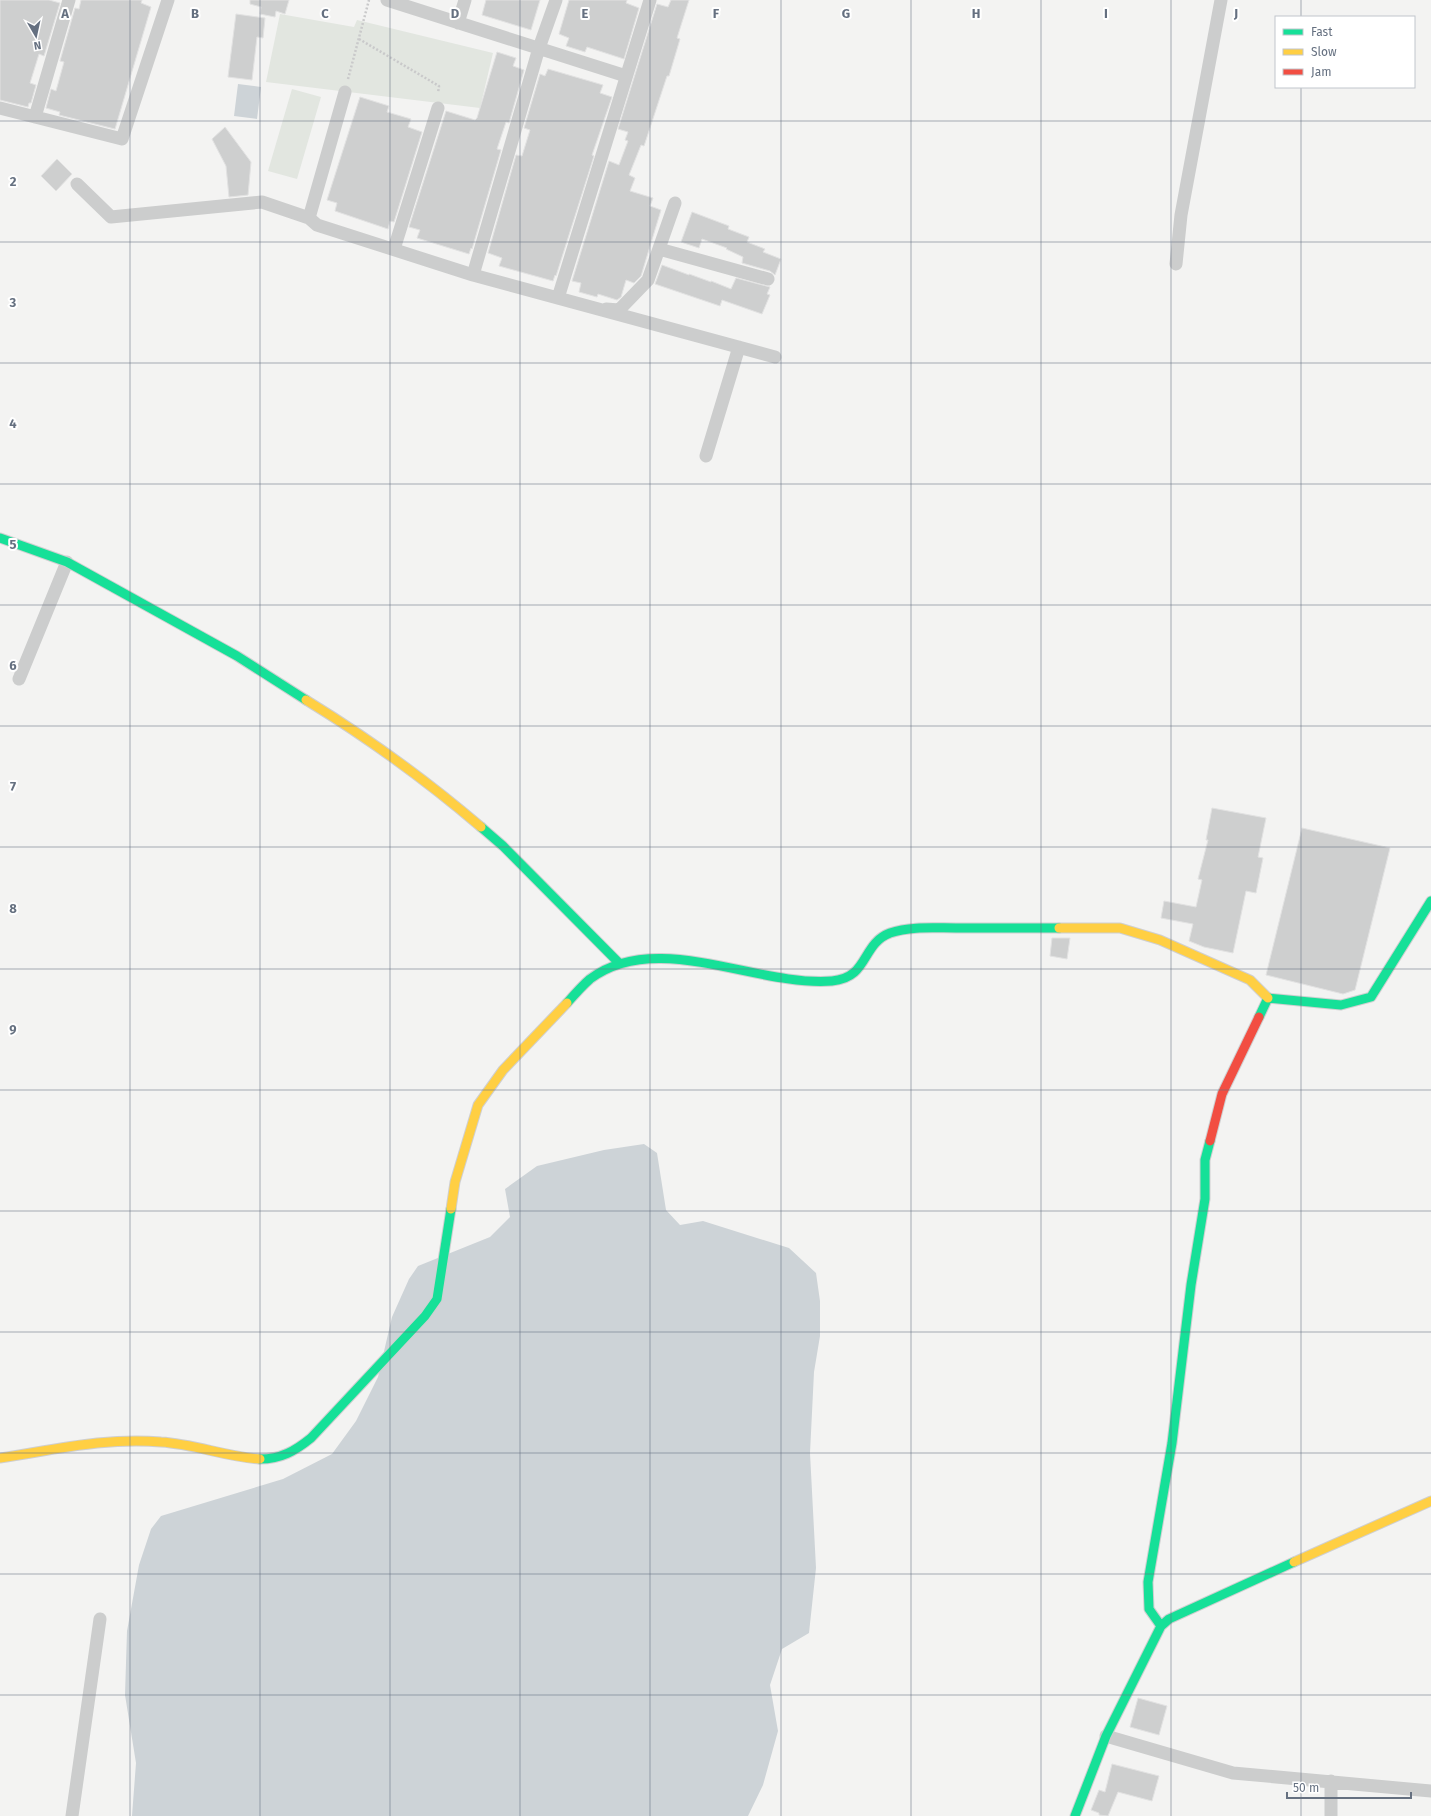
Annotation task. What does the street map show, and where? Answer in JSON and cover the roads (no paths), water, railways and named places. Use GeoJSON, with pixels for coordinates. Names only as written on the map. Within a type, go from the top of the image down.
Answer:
{"type":"FeatureCollection","features":[{"type":"Feature","properties":{"kind":"street"},"geometry":{"type":"LineString","coordinates":[[35,117],[69,0]]}},
{"type":"Feature","properties":{"kind":"street"},"geometry":{"type":"LineString","coordinates":[[0,108],[122,139],[168,0]]}},
{"type":"Feature","properties":{"kind":"street"},"geometry":{"type":"LineString","coordinates":[[387,0],[626,76]]}},
{"type":"Feature","properties":{"kind":"street"},"geometry":{"type":"LineString","coordinates":[[458,22],[466,0]]}},
{"type":"Feature","properties":{"kind":"street"},"geometry":{"type":"LineString","coordinates":[[473,275],[540,48],[556,0]]}},
{"type":"Feature","properties":{"kind":"street"},"geometry":{"type":"LineString","coordinates":[[558,298],[650,0]]}},
{"type":"Feature","properties":{"kind":"street"},"geometry":{"type":"LineString","coordinates":[[1176,264],[1181,215],[1221,0]]}},
{"type":"Feature","properties":{"kind":"street"},"geometry":{"type":"LineString","coordinates":[[309,218],[345,92]]}},
{"type":"Feature","properties":{"kind":"street"},"geometry":{"type":"LineString","coordinates":[[394,249],[438,108]]}},
{"type":"Feature","properties":{"kind":"street"},"geometry":{"type":"LineString","coordinates":[[78,184],[111,217],[262,202],[309,218],[317,225],[473,275],[775,357]]}},
{"type":"Feature","properties":{"kind":"street"},"geometry":{"type":"LineString","coordinates":[[594,308],[619,310],[648,280],[675,203]]}},
{"type":"Feature","properties":{"kind":"street"},"geometry":{"type":"LineString","coordinates":[[659,249],[768,279]]}},
{"type":"Feature","properties":{"kind":"street"},"geometry":{"type":"LineString","coordinates":[[706,456],[739,347]]}},
{"type":"Feature","properties":{"kind":"street"},"geometry":{"type":"LineString","coordinates":[[0,538],[67,562],[237,656],[315,705],[390,755],[443,795],[503,846],[620,963]]}},
{"type":"Feature","properties":{"kind":"street"},"geometry":{"type":"LineString","coordinates":[[20,679],[67,562]]}},
{"type":"Feature","properties":{"kind":"street"},"geometry":{"type":"LineString","coordinates":[[0,1458],[121,1442],[146,1441],[201,1448],[247,1459],[266,1459],[280,1457],[295,1450],[311,1438],[425,1316],[437,1299],[441,1280],[454,1182],[478,1104],[503,1070],[589,980],[601,972],[620,963],[653,958],[676,960],[806,981],[834,982],[849,977],[859,969],[874,942],[884,935],[900,931],[925,928],[1120,928],[1160,940],[1225,968],[1250,980],[1268,998],[1341,1005],[1371,997],[1431,901]]}},
{"type":"Feature","properties":{"kind":"street"},"geometry":{"type":"LineString","coordinates":[[1161,1626],[1150,1609],[1148,1582],[1172,1443],[1191,1285],[1205,1199],[1205,1160],[1222,1094],[1268,998]]}},
{"type":"Feature","properties":{"kind":"street"},"geometry":{"type":"LineString","coordinates":[[1075,1816],[1106,1736],[1161,1626],[1169,1619],[1232,1589],[1431,1501]]}},
{"type":"Feature","properties":{"kind":"street"},"geometry":{"type":"LineString","coordinates":[[72,1816],[100,1619]]}},
{"type":"Feature","properties":{"kind":"street"},"geometry":{"type":"LineString","coordinates":[[1106,1736],[1233,1773],[1431,1791]]}},
{"type":"Feature","properties":{"kind":"street"},"geometry":{"type":"LineString","coordinates":[[1331,1781],[1331,1816]]}}]}
